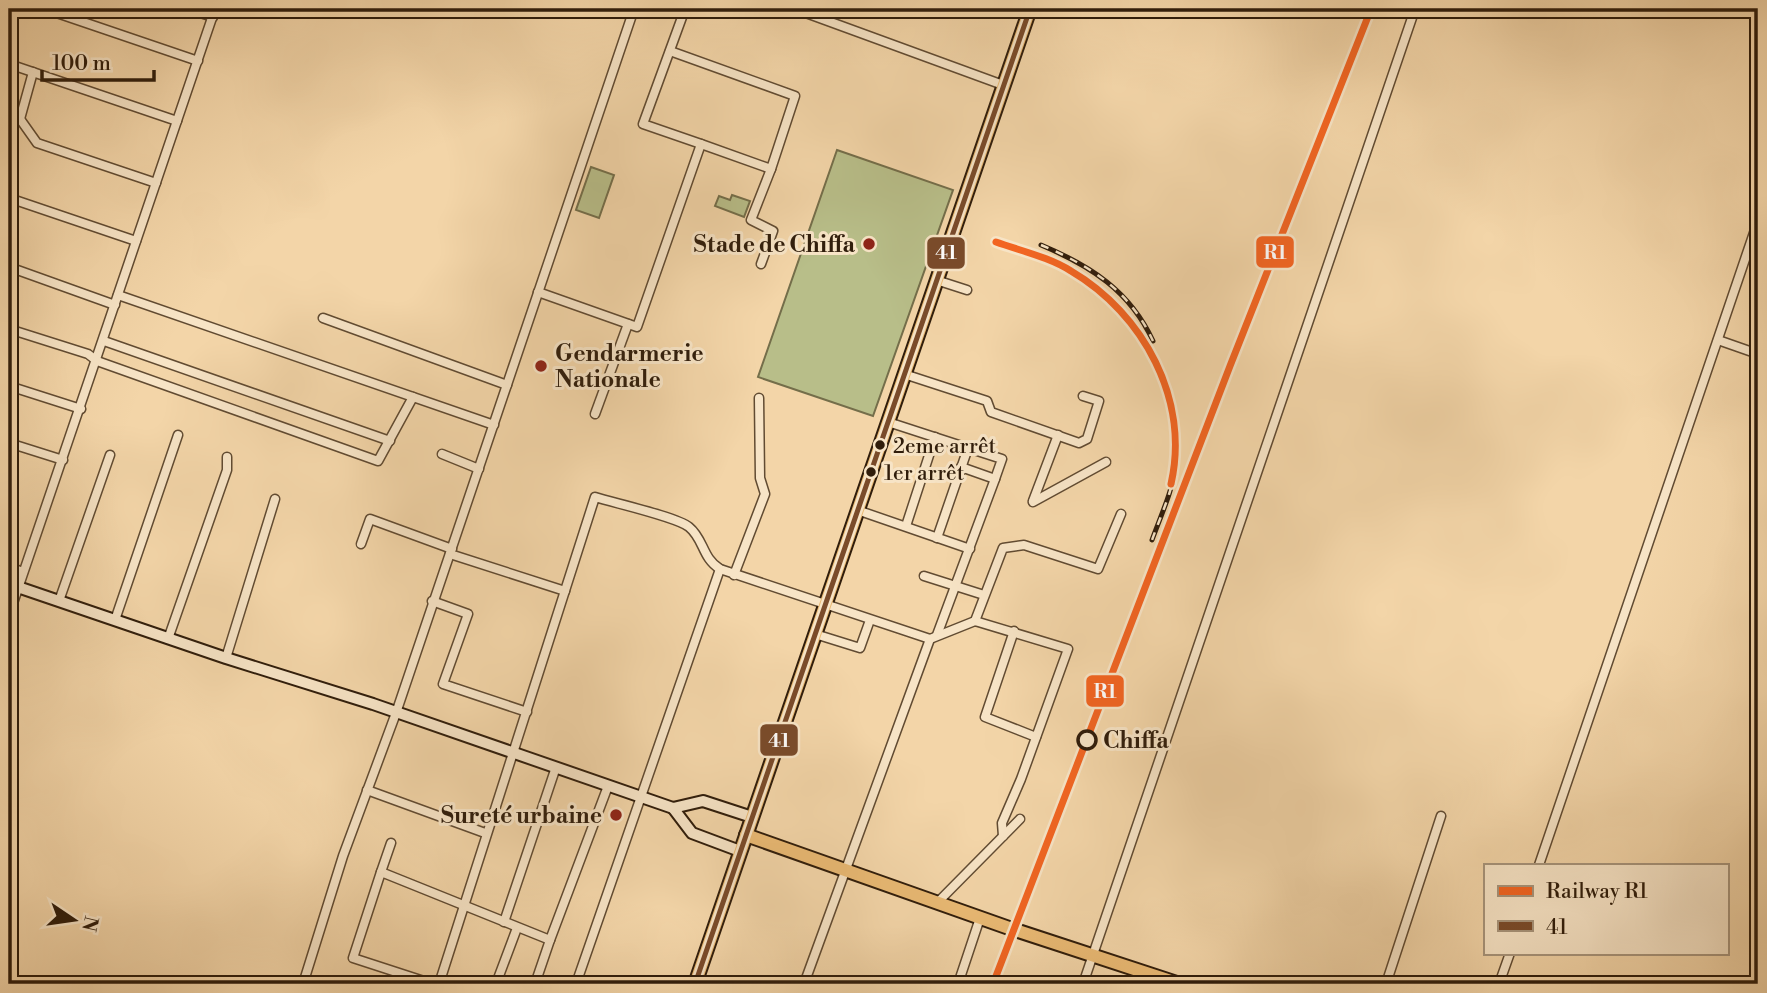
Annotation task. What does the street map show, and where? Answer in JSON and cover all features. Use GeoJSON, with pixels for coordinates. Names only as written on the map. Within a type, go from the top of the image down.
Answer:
{"type":"FeatureCollection","features":[{"type":"Feature","properties":{"kind":"main road"},"geometry":{"type":"LineString","coordinates":[[695,984],[1030,9]]}},
{"type":"Feature","properties":{"kind":"main road"},"geometry":{"type":"LineString","coordinates":[[13,586],[556,766],[641,798],[673,808],[703,801],[752,817]]}},
{"type":"Feature","properties":{"kind":"main road"},"geometry":{"type":"LineString","coordinates":[[673,808],[692,833],[740,851]]}},
{"type":"Feature","properties":{"kind":"main road"},"geometry":{"type":"LineString","coordinates":[[746,835],[1093,955],[1144,978],[1180,984]]}},
{"type":"Feature","properties":{"kind":"street"},"geometry":{"type":"LineString","coordinates":[[45,9],[198,61]]}},
{"type":"Feature","properties":{"kind":"street"},"geometry":{"type":"LineString","coordinates":[[9,615],[13,586],[23,572],[81,409],[214,13],[188,9]]}},
{"type":"Feature","properties":{"kind":"street"},"geometry":{"type":"LineString","coordinates":[[316,984],[303,982],[634,9]]}},
{"type":"Feature","properties":{"kind":"street"},"geometry":{"type":"LineString","coordinates":[[685,9],[643,124],[771,169]]}},
{"type":"Feature","properties":{"kind":"street"},"geometry":{"type":"LineString","coordinates":[[795,9],[1003,85]]}},
{"type":"Feature","properties":{"kind":"street"},"geometry":{"type":"LineString","coordinates":[[1083,984],[1415,9]]}},
{"type":"Feature","properties":{"kind":"street"},"geometry":{"type":"LineString","coordinates":[[670,51],[794,96],[771,169],[751,220],[774,231],[761,264]]}},
{"type":"Feature","properties":{"kind":"street"},"geometry":{"type":"LineString","coordinates":[[9,64],[177,121]]}},
{"type":"Feature","properties":{"kind":"street"},"geometry":{"type":"LineString","coordinates":[[9,125],[20,119],[33,72]]}},
{"type":"Feature","properties":{"kind":"street"},"geometry":{"type":"LineString","coordinates":[[20,119],[37,143],[156,183]]}},
{"type":"Feature","properties":{"kind":"street"},"geometry":{"type":"LineString","coordinates":[[538,292],[637,327],[701,144]]}},
{"type":"Feature","properties":{"kind":"street"},"geometry":{"type":"LineString","coordinates":[[9,198],[136,241]]}},
{"type":"Feature","properties":{"kind":"street"},"geometry":{"type":"LineString","coordinates":[[1539,864],[1758,222]]}},
{"type":"Feature","properties":{"kind":"street"},"geometry":{"type":"LineString","coordinates":[[9,267],[115,305]]}},
{"type":"Feature","properties":{"kind":"street"},"geometry":{"type":"LineString","coordinates":[[936,280],[967,290]]}},
{"type":"Feature","properties":{"kind":"street"},"geometry":{"type":"LineString","coordinates":[[118,295],[494,425]]}},
{"type":"Feature","properties":{"kind":"street"},"geometry":{"type":"LineString","coordinates":[[323,318],[507,385]]}},
{"type":"Feature","properties":{"kind":"street"},"geometry":{"type":"LineString","coordinates":[[595,414],[628,324]]}},
{"type":"Feature","properties":{"kind":"street"},"geometry":{"type":"LineString","coordinates":[[9,328],[88,354],[97,361],[378,461],[413,397]]}},
{"type":"Feature","properties":{"kind":"street"},"geometry":{"type":"LineString","coordinates":[[1718,340],[1758,354]]}},
{"type":"Feature","properties":{"kind":"street"},"geometry":{"type":"LineString","coordinates":[[104,341],[390,441]]}},
{"type":"Feature","properties":{"kind":"street"},"geometry":{"type":"LineString","coordinates":[[904,373],[987,401],[990,412],[1079,443],[1087,439],[1100,401],[1083,396]]}},
{"type":"Feature","properties":{"kind":"street"},"geometry":{"type":"LineString","coordinates":[[9,386],[81,409]]}},
{"type":"Feature","properties":{"kind":"street"},"geometry":{"type":"LineString","coordinates":[[734,575],[765,494],[760,478],[759,398]]}},
{"type":"Feature","properties":{"kind":"street"},"geometry":{"type":"LineString","coordinates":[[804,984],[845,869],[933,637],[956,586],[1002,459],[888,422]]}},
{"type":"Feature","properties":{"kind":"street"},"geometry":{"type":"LineString","coordinates":[[115,620],[178,435]]}},
{"type":"Feature","properties":{"kind":"street"},"geometry":{"type":"LineString","coordinates":[[1058,435],[1033,502],[1106,462]]}},
{"type":"Feature","properties":{"kind":"street"},"geometry":{"type":"LineString","coordinates":[[906,526],[935,437]]}},
{"type":"Feature","properties":{"kind":"street"},"geometry":{"type":"LineString","coordinates":[[9,443],[63,460]]}},
{"type":"Feature","properties":{"kind":"street"},"geometry":{"type":"LineString","coordinates":[[937,538],[968,448]]}},
{"type":"Feature","properties":{"kind":"street"},"geometry":{"type":"LineString","coordinates":[[442,454],[479,469]]}},
{"type":"Feature","properties":{"kind":"street"},"geometry":{"type":"LineString","coordinates":[[59,601],[110,455]]}},
{"type":"Feature","properties":{"kind":"street"},"geometry":{"type":"LineString","coordinates":[[169,639],[227,470],[227,457]]}},
{"type":"Feature","properties":{"kind":"street"},"geometry":{"type":"LineString","coordinates":[[961,467],[995,479]]}},
{"type":"Feature","properties":{"kind":"street"},"geometry":{"type":"LineString","coordinates":[[439,984],[485,833],[527,712],[595,497],[688,526],[701,543],[703,553],[720,569],[824,606],[933,637],[975,621],[1068,649],[1037,737],[1002,823],[1003,836]]}},
{"type":"Feature","properties":{"kind":"street"},"geometry":{"type":"LineString","coordinates":[[226,658],[275,499]]}},
{"type":"Feature","properties":{"kind":"street"},"geometry":{"type":"LineString","coordinates":[[858,510],[970,549]]}},
{"type":"Feature","properties":{"kind":"street"},"geometry":{"type":"LineString","coordinates":[[975,621],[1003,548],[1024,545],[1098,569],[1121,513]]}},
{"type":"Feature","properties":{"kind":"street"},"geometry":{"type":"LineString","coordinates":[[361,544],[370,519],[565,591]]}},
{"type":"Feature","properties":{"kind":"street"},"geometry":{"type":"LineString","coordinates":[[9,567],[23,572]]}},
{"type":"Feature","properties":{"kind":"street"},"geometry":{"type":"LineString","coordinates":[[576,984],[720,569]]}},
{"type":"Feature","properties":{"kind":"street"},"geometry":{"type":"LineString","coordinates":[[924,576],[984,596]]}},
{"type":"Feature","properties":{"kind":"street"},"geometry":{"type":"LineString","coordinates":[[432,601],[468,614],[443,684],[527,712]]}},
{"type":"Feature","properties":{"kind":"street"},"geometry":{"type":"LineString","coordinates":[[815,634],[860,648],[870,620]]}},
{"type":"Feature","properties":{"kind":"street"},"geometry":{"type":"LineString","coordinates":[[1014,631],[985,717],[1037,737]]}},
{"type":"Feature","properties":{"kind":"street"},"geometry":{"type":"LineString","coordinates":[[504,922],[556,766]]}},
{"type":"Feature","properties":{"kind":"street"},"geometry":{"type":"LineString","coordinates":[[535,984],[607,786]]}},
{"type":"Feature","properties":{"kind":"street"},"geometry":{"type":"LineString","coordinates":[[367,790],[485,833]]}},
{"type":"Feature","properties":{"kind":"street"},"geometry":{"type":"LineString","coordinates":[[1386,984],[1441,816]]}},
{"type":"Feature","properties":{"kind":"street"},"geometry":{"type":"LineString","coordinates":[[937,903],[1020,819]]}},
{"type":"Feature","properties":{"kind":"street"},"geometry":{"type":"LineString","coordinates":[[391,843],[353,958],[433,984]]}},
{"type":"Feature","properties":{"kind":"street"},"geometry":{"type":"LineString","coordinates":[[381,872],[550,940]]}},
{"type":"Feature","properties":{"kind":"street"},"geometry":{"type":"LineString","coordinates":[[958,984],[980,918]]}},
{"type":"Feature","properties":{"kind":"street"},"geometry":{"type":"LineString","coordinates":[[496,984],[517,928]]}},
{"type":"Feature","properties":{"kind":"street"},"geometry":{"type":"LineString","coordinates":[[1499,984],[1510,954]]}},
{"type":"Feature","properties":{"kind":"green space","name":"Stade de Chiffa"},"geometry":{"type":"Polygon","coordinates":[[[837,150],[953,190],[873,416],[758,377],[837,150]]]}},
{"type":"Feature","properties":{"kind":"green space"},"geometry":{"type":"Polygon","coordinates":[[[591,167],[614,175],[599,218],[576,210],[591,167]]]}},
{"type":"Feature","properties":{"kind":"green space"},"geometry":{"type":"Polygon","coordinates":[[[732,195],[750,201],[744,217],[715,206],[719,196],[730,200],[732,195]]]}},
{"type":"Feature","properties":{"kind":"railway"},"geometry":{"type":"LineString","coordinates":[[993,984],[1230,366],[1371,9]]}},
{"type":"Feature","properties":{"kind":"railway"},"geometry":{"type":"LineString","coordinates":[[996,242],[1054,262],[1095,287],[1117,307],[1151,353],[1164,379],[1173,407],[1177,435],[1172,483],[1152,540]]}},
{"type":"Feature","properties":{"kind":"railway"},"geometry":{"type":"LineString","coordinates":[[1041,245],[1076,262],[1107,282],[1133,308],[1153,341]]}},
{"type":"Feature","properties":{"kind":"rail line","name":"R1"},"geometry":{"type":"LineString","coordinates":[[993,984],[1230,366],[1371,9]]}},
{"type":"Feature","properties":{"kind":"rail line","name":"R1"},"geometry":{"type":"LineString","coordinates":[[996,242],[1044,258],[1071,271],[1097,289],[1140,335],[1156,362],[1174,421],[1175,452],[1171,484]]}},
{"type":"Feature","properties":{"kind":"transit line","name":"41"},"geometry":{"type":"LineString","coordinates":[[695,984],[1030,9]]}},
{"type":"Feature","properties":{"kind":"place","name":"Stade de Chiffa"},"geometry":{"type":"Point","coordinates":[869,244]}},
{"type":"Feature","properties":{"kind":"place","name":"Gendarmerie Nationale"},"geometry":{"type":"Point","coordinates":[541,366]}},
{"type":"Feature","properties":{"kind":"place","name":"2eme arrêt"},"geometry":{"type":"Point","coordinates":[880,445]}},
{"type":"Feature","properties":{"kind":"place","name":"1er arrêt"},"geometry":{"type":"Point","coordinates":[871,472]}},
{"type":"Feature","properties":{"kind":"place","name":"Chiffa"},"geometry":{"type":"Point","coordinates":[1087,740]}},
{"type":"Feature","properties":{"kind":"place","name":"Sureté urbaine"},"geometry":{"type":"Point","coordinates":[616,815]}}]}
